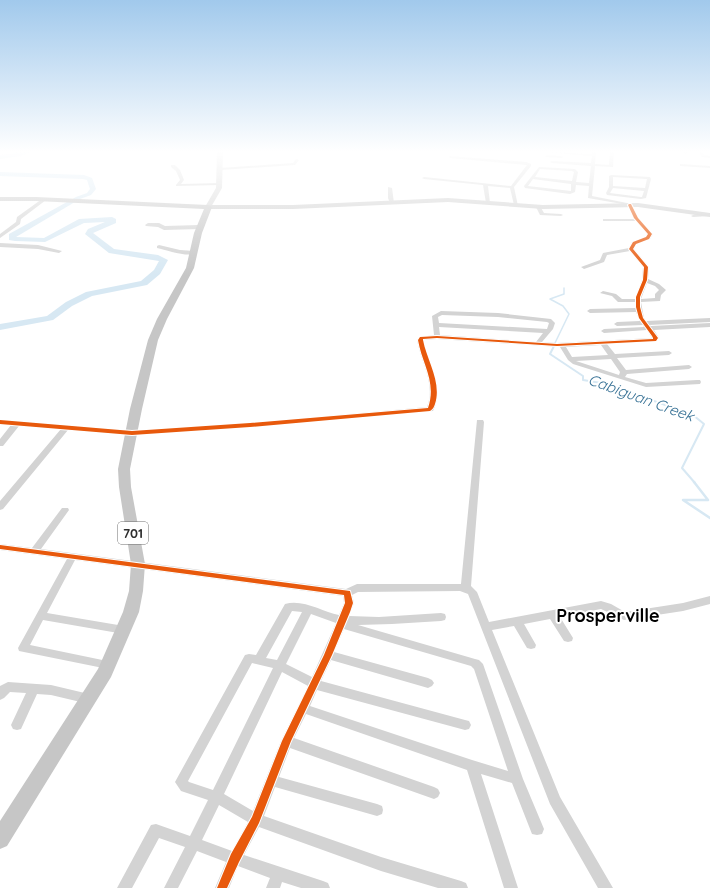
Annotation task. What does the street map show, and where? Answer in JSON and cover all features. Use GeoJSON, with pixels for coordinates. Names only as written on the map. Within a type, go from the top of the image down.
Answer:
{"type":"FeatureCollection","features":[{"type":"Feature","properties":{"kind":"main road"},"geometry":{"type":"LineString","coordinates":[[0,199],[208,207],[293,207],[440,200],[539,208],[628,205],[653,206],[710,215]]}},
{"type":"Feature","properties":{"kind":"main road","name":"701"},"geometry":{"type":"LineString","coordinates":[[0,839],[89,699],[108,665],[124,630],[136,591],[138,564],[124,487],[124,469],[136,409],[153,340],[162,319],[190,268],[200,227],[208,207]]}},
{"type":"Feature","properties":{"kind":"street"},"geometry":{"type":"LineString","coordinates":[[208,207],[217,193]]}},
{"type":"Feature","properties":{"kind":"street"},"geometry":{"type":"LineString","coordinates":[[390,193],[392,202]]}},
{"type":"Feature","properties":{"kind":"street"},"geometry":{"type":"LineString","coordinates":[[486,193],[488,203]]}},
{"type":"Feature","properties":{"kind":"street"},"geometry":{"type":"LineString","coordinates":[[513,193],[516,205]]}},
{"type":"Feature","properties":{"kind":"street"},"geometry":{"type":"LineString","coordinates":[[590,193],[591,198],[628,205]]}},
{"type":"Feature","properties":{"kind":"street"},"geometry":{"type":"LineString","coordinates":[[608,193],[644,198],[646,193]]}},
{"type":"Feature","properties":{"kind":"street"},"geometry":{"type":"LineString","coordinates":[[584,267],[602,261],[605,254],[631,249],[634,244],[650,236],[648,231],[628,205],[626,200],[628,197]]}},
{"type":"Feature","properties":{"kind":"street"},"geometry":{"type":"LineString","coordinates":[[0,236],[18,223],[19,218],[44,200]]}},
{"type":"Feature","properties":{"kind":"street"},"geometry":{"type":"LineString","coordinates":[[539,208],[556,210]]}},
{"type":"Feature","properties":{"kind":"street"},"geometry":{"type":"LineString","coordinates":[[539,208],[542,214],[562,215]]}},
{"type":"Feature","properties":{"kind":"street"},"geometry":{"type":"LineString","coordinates":[[693,216],[710,215]]}},
{"type":"Feature","properties":{"kind":"street"},"geometry":{"type":"LineString","coordinates":[[605,220],[639,220]]}},
{"type":"Feature","properties":{"kind":"street"},"geometry":{"type":"LineString","coordinates":[[148,225],[159,225],[164,228],[200,227]]}},
{"type":"Feature","properties":{"kind":"street"},"geometry":{"type":"LineString","coordinates":[[0,245],[38,247],[59,251]]}},
{"type":"Feature","properties":{"kind":"street"},"geometry":{"type":"LineString","coordinates":[[159,247],[180,252],[194,253]]}},
{"type":"Feature","properties":{"kind":"street"},"geometry":{"type":"LineString","coordinates":[[0,422],[132,433],[250,425],[430,409],[434,402],[434,384],[420,340],[425,338],[560,345],[654,340],[656,338],[644,322],[638,310],[638,297],[645,280],[646,267],[631,249]]}},
{"type":"Feature","properties":{"kind":"street"},"geometry":{"type":"LineString","coordinates":[[603,293],[614,295],[619,301],[658,300],[658,294],[663,290],[657,285],[645,280]]}},
{"type":"Feature","properties":{"kind":"street"},"geometry":{"type":"LineString","coordinates":[[590,311],[638,310]]}},
{"type":"Feature","properties":{"kind":"street"},"geometry":{"type":"LineString","coordinates":[[437,338],[435,316],[441,313],[498,315],[546,319],[551,321],[552,323],[548,331],[538,343]]}},
{"type":"Feature","properties":{"kind":"street"},"geometry":{"type":"LineString","coordinates":[[617,324],[710,320]]}},
{"type":"Feature","properties":{"kind":"street"},"geometry":{"type":"LineString","coordinates":[[437,325],[548,331]]}},
{"type":"Feature","properties":{"kind":"street"},"geometry":{"type":"LineString","coordinates":[[604,331],[710,325]]}},
{"type":"Feature","properties":{"kind":"street"},"geometry":{"type":"LineString","coordinates":[[603,343],[622,375]]}},
{"type":"Feature","properties":{"kind":"street"},"geometry":{"type":"LineString","coordinates":[[560,345],[570,359],[584,367],[622,375],[646,385],[697,382]]}},
{"type":"Feature","properties":{"kind":"street"},"geometry":{"type":"LineString","coordinates":[[570,359],[669,353]]}},
{"type":"Feature","properties":{"kind":"street"},"geometry":{"type":"LineString","coordinates":[[622,375],[689,367]]}},
{"type":"Feature","properties":{"kind":"street"},"geometry":{"type":"LineString","coordinates":[[466,588],[480,422]]}},
{"type":"Feature","properties":{"kind":"street"},"geometry":{"type":"LineString","coordinates":[[0,444],[17,423]]}},
{"type":"Feature","properties":{"kind":"street"},"geometry":{"type":"LineString","coordinates":[[0,507],[66,428]]}},
{"type":"Feature","properties":{"kind":"street"},"geometry":{"type":"LineString","coordinates":[[35,551],[65,510]]}},
{"type":"Feature","properties":{"kind":"street"},"geometry":{"type":"LineString","coordinates":[[0,546],[347,594],[357,588],[466,588],[472,592],[555,800],[606,888]]}},
{"type":"Feature","properties":{"kind":"street"},"geometry":{"type":"LineString","coordinates":[[73,556],[23,648],[108,665]]}},
{"type":"Feature","properties":{"kind":"street"},"geometry":{"type":"LineString","coordinates":[[222,888],[235,858],[256,820],[287,741],[328,655],[349,603],[347,594]]}},
{"type":"Feature","properties":{"kind":"street"},"geometry":{"type":"LineString","coordinates":[[486,627],[601,605],[608,606],[618,614],[624,616],[683,607],[710,600]]}},
{"type":"Feature","properties":{"kind":"street"},"geometry":{"type":"LineString","coordinates":[[259,660],[287,609],[292,607],[308,609],[373,634],[475,663],[480,667],[517,778],[537,829]]}},
{"type":"Feature","properties":{"kind":"street"},"geometry":{"type":"LineString","coordinates":[[171,888],[217,797],[279,665],[308,609]]}},
{"type":"Feature","properties":{"kind":"street"},"geometry":{"type":"LineString","coordinates":[[553,614],[568,638]]}},
{"type":"Feature","properties":{"kind":"street"},"geometry":{"type":"LineString","coordinates":[[40,616],[124,630]]}},
{"type":"Feature","properties":{"kind":"street"},"geometry":{"type":"LineString","coordinates":[[341,622],[440,617]]}},
{"type":"Feature","properties":{"kind":"street"},"geometry":{"type":"LineString","coordinates":[[373,634],[378,620]]}},
{"type":"Feature","properties":{"kind":"street"},"geometry":{"type":"LineString","coordinates":[[517,621],[531,645]]}},
{"type":"Feature","properties":{"kind":"street"},"geometry":{"type":"LineString","coordinates":[[328,655],[428,683]]}},
{"type":"Feature","properties":{"kind":"street"},"geometry":{"type":"LineString","coordinates":[[461,888],[381,864],[256,820],[217,797],[182,785],[181,782],[247,660],[251,658],[279,665],[314,684],[465,724]]}},
{"type":"Feature","properties":{"kind":"street"},"geometry":{"type":"LineString","coordinates":[[0,695],[3,690],[8,687],[51,690],[89,699]]}},
{"type":"Feature","properties":{"kind":"street"},"geometry":{"type":"LineString","coordinates":[[17,724],[34,689]]}},
{"type":"Feature","properties":{"kind":"street"},"geometry":{"type":"LineString","coordinates":[[302,708],[472,766],[517,778]]}},
{"type":"Feature","properties":{"kind":"street"},"geometry":{"type":"LineString","coordinates":[[287,741],[434,793]]}},
{"type":"Feature","properties":{"kind":"street"},"geometry":{"type":"LineString","coordinates":[[472,766],[511,888]]}},
{"type":"Feature","properties":{"kind":"street"},"geometry":{"type":"LineString","coordinates":[[271,780],[376,810]]}},
{"type":"Feature","properties":{"kind":"street"},"geometry":{"type":"LineString","coordinates":[[124,888],[156,830],[278,874],[320,887]]}},
{"type":"Feature","properties":{"kind":"street"},"geometry":{"type":"LineString","coordinates":[[273,888],[278,874]]}},
{"type":"Feature","properties":{"kind":"waterway"},"geometry":{"type":"LineString","coordinates":[[0,327],[50,318],[69,304],[89,294],[144,283],[157,272],[164,260],[158,257],[112,251],[89,234],[91,231],[113,221],[112,219],[82,221],[45,240],[12,238],[12,236],[78,198],[89,193]]}},
{"type":"Feature","properties":{"kind":"waterway","name":"Cabiguan Creek"},"geometry":{"type":"LineString","coordinates":[[554,345],[569,314],[563,306],[550,299],[564,294],[564,288]]}},
{"type":"Feature","properties":{"kind":"waterway","name":"Cabiguan Creek"},"geometry":{"type":"LineString","coordinates":[[555,344],[550,354],[583,376],[583,380],[607,384],[693,415],[704,424],[682,468],[695,483]]}},
{"type":"Feature","properties":{"kind":"waterway","name":"Cabiguan Creek"},"geometry":{"type":"LineString","coordinates":[[694,482],[708,500],[683,500],[710,518]]}},
{"type":"Feature","properties":{"kind":"cycle path"},"geometry":{"type":"LineString","coordinates":[[0,422],[132,433],[250,425],[430,409],[433,401],[434,385],[421,345],[420,340],[422,338],[437,337],[557,345],[654,340],[656,338],[641,318],[638,307],[638,297],[645,280],[646,267],[631,249],[634,243],[648,238],[650,234],[636,218],[630,205]]}},
{"type":"Feature","properties":{"kind":"cycle path"},"geometry":{"type":"LineString","coordinates":[[0,547],[347,593],[349,603],[328,655],[287,741],[256,820],[235,858],[222,888]]}},
{"type":"Feature","properties":{"kind":"district","name":"Prosperville"},"geometry":{"type":"Point","coordinates":[608,616]}}]}
